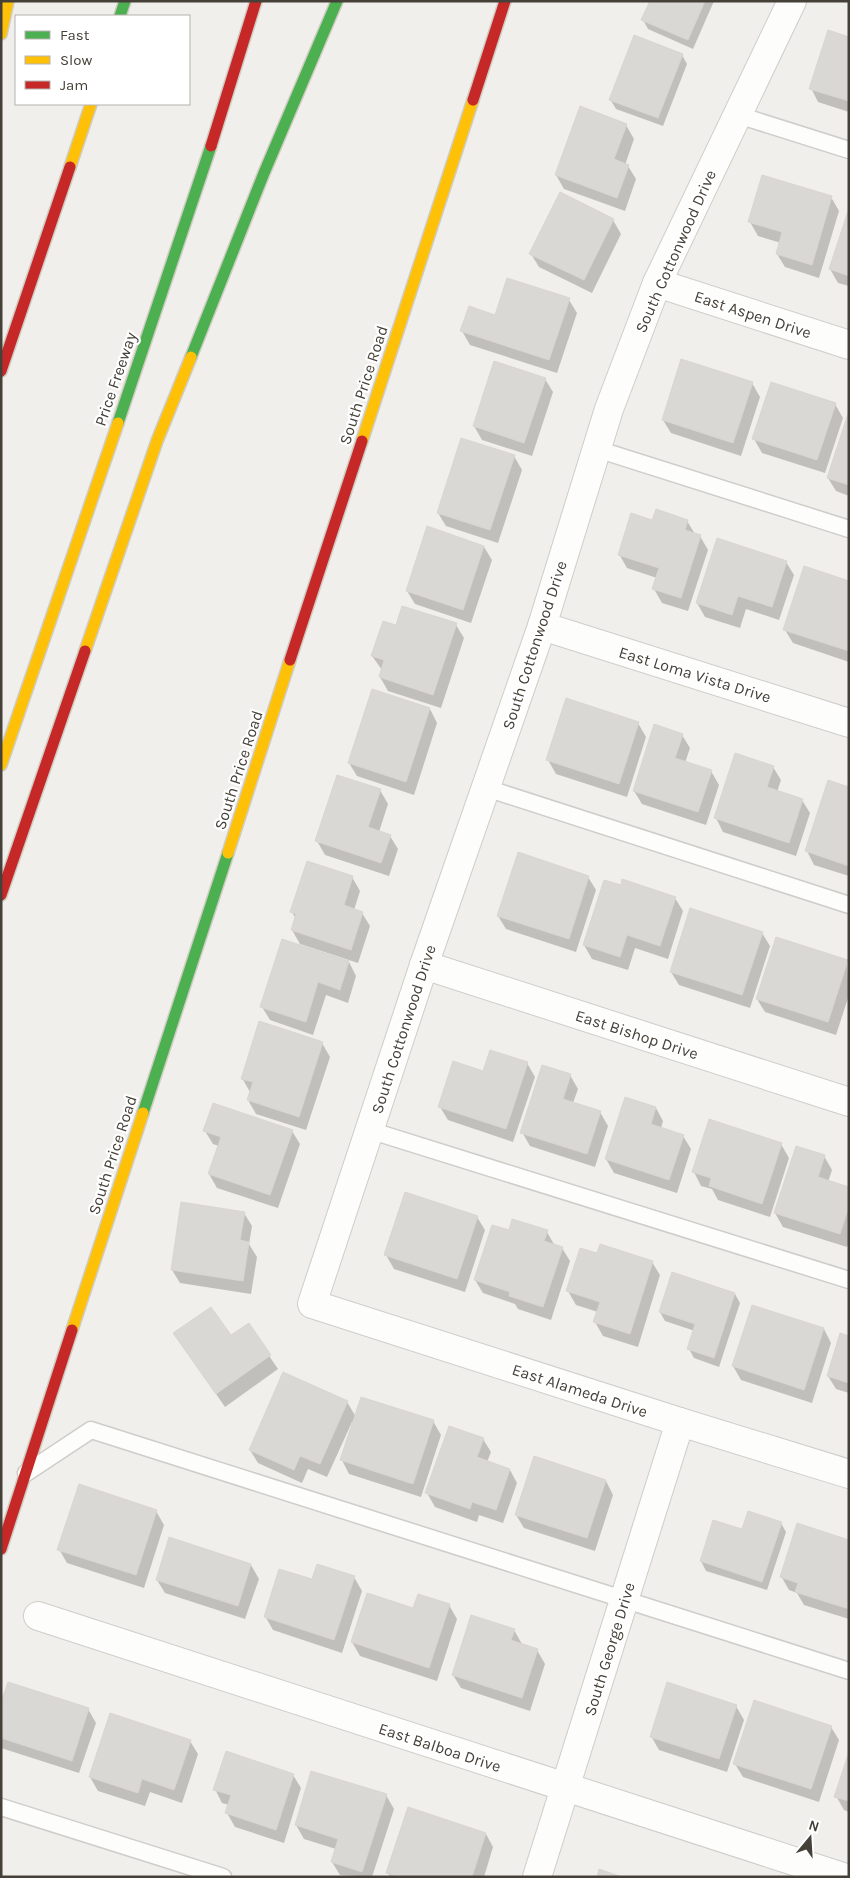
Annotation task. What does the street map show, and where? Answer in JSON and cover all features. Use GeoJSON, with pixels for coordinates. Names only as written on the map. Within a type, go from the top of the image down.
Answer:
{"type":"FeatureCollection","features":[{"type":"Feature","properties":{"kind":"main road"},"geometry":{"type":"LineString","coordinates":[[1,34],[8,1]]}},
{"type":"Feature","properties":{"kind":"main road"},"geometry":{"type":"LineString","coordinates":[[120,15],[125,1]]}},
{"type":"Feature","properties":{"kind":"main road","name":"Price Freeway"},"geometry":{"type":"LineString","coordinates":[[1,765],[202,176],[256,1]]}},
{"type":"Feature","properties":{"kind":"main road"},"geometry":{"type":"LineString","coordinates":[[1,895],[157,441],[264,173],[337,1]]}},
{"type":"Feature","properties":{"kind":"main road","name":"South Price Road"},"geometry":{"type":"LineString","coordinates":[[1,1548],[505,1]]}},
{"type":"Feature","properties":{"kind":"main road"},"geometry":{"type":"LineString","coordinates":[[1,371],[91,105]]}},
{"type":"Feature","properties":{"kind":"street","name":"South Cottonwood Drive"},"geometry":{"type":"LineString","coordinates":[[312,1304],[424,965],[542,626],[609,409],[657,283],[792,1]]}},
{"type":"Feature","properties":{"kind":"street","name":"East Aspen Drive"},"geometry":{"type":"LineString","coordinates":[[657,283],[849,345]]}},
{"type":"Feature","properties":{"kind":"street","name":"East Loma Vista Drive"},"geometry":{"type":"LineString","coordinates":[[542,626],[849,723]]}},
{"type":"Feature","properties":{"kind":"street","name":"East Bishop Drive"},"geometry":{"type":"LineString","coordinates":[[424,965],[849,1102]]}},
{"type":"Feature","properties":{"kind":"street","name":"East Alameda Drive"},"geometry":{"type":"LineString","coordinates":[[312,1304],[849,1474]]}},
{"type":"Feature","properties":{"kind":"street","name":"South George Drive"},"geometry":{"type":"LineString","coordinates":[[537,1877],[680,1422]]}},
{"type":"Feature","properties":{"kind":"street","name":"East Balboa Drive"},"geometry":{"type":"LineString","coordinates":[[38,1616],[843,1877]]}},
{"type":"Feature","properties":{"kind":"lane"},"geometry":{"type":"LineString","coordinates":[[738,115],[849,150]]}},
{"type":"Feature","properties":{"kind":"lane"},"geometry":{"type":"LineString","coordinates":[[597,449],[849,529]]}},
{"type":"Feature","properties":{"kind":"lane"},"geometry":{"type":"LineString","coordinates":[[486,788],[849,905]]}},
{"type":"Feature","properties":{"kind":"lane"},"geometry":{"type":"LineString","coordinates":[[370,1130],[849,1280]]}},
{"type":"Feature","properties":{"kind":"lane"},"geometry":{"type":"LineString","coordinates":[[26,1473],[91,1430],[849,1671]]}},
{"type":"Feature","properties":{"kind":"lane"},"geometry":{"type":"LineString","coordinates":[[1,1807],[223,1877]]}},
{"type":"Feature","properties":{"kind":"building"},"geometry":{"type":"Polygon","coordinates":[[[650,1],[705,1],[688,40],[641,20],[650,1]]]}},
{"type":"Feature","properties":{"kind":"building"},"geometry":{"type":"Polygon","coordinates":[[[828,30],[849,37],[849,101],[809,89],[828,30]]]}},
{"type":"Feature","properties":{"kind":"building"},"geometry":{"type":"Polygon","coordinates":[[[634,35],[683,54],[658,118],[609,100],[634,35]]]}},
{"type":"Feature","properties":{"kind":"building"},"geometry":{"type":"Polygon","coordinates":[[[580,106],[627,124],[614,159],[629,165],[617,198],[555,175],[580,106]]]}},
{"type":"Feature","properties":{"kind":"building"},"geometry":{"type":"Polygon","coordinates":[[[762,175],[832,196],[812,265],[776,254],[782,232],[748,222],[762,175]]]}},
{"type":"Feature","properties":{"kind":"building"},"geometry":{"type":"Polygon","coordinates":[[[560,192],[614,219],[584,280],[529,254],[560,192]]]}},
{"type":"Feature","properties":{"kind":"building"},"geometry":{"type":"Polygon","coordinates":[[[849,208],[849,276],[829,269],[849,208]]]}},
{"type":"Feature","properties":{"kind":"building"},"geometry":{"type":"Polygon","coordinates":[[[507,278],[570,298],[549,360],[460,331],[469,306],[495,315],[507,278]]]}},
{"type":"Feature","properties":{"kind":"building"},"geometry":{"type":"Polygon","coordinates":[[[681,359],[753,382],[733,443],[662,420],[681,359]]]}},
{"type":"Feature","properties":{"kind":"building"},"geometry":{"type":"Polygon","coordinates":[[[494,361],[546,378],[524,443],[473,426],[494,361]]]}},
{"type":"Feature","properties":{"kind":"building"},"geometry":{"type":"Polygon","coordinates":[[[771,382],[836,403],[817,460],[752,439],[771,382]]]}},
{"type":"Feature","properties":{"kind":"building"},"geometry":{"type":"Polygon","coordinates":[[[849,411],[849,485],[827,478],[849,411]]]}},
{"type":"Feature","properties":{"kind":"building"},"geometry":{"type":"Polygon","coordinates":[[[461,438],[515,455],[490,530],[437,513],[461,438]]]}},
{"type":"Feature","properties":{"kind":"building"},"geometry":{"type":"Polygon","coordinates":[[[656,509],[688,520],[685,530],[701,535],[681,598],[652,589],[659,568],[618,555],[631,513],[652,520],[656,509]]]}},
{"type":"Feature","properties":{"kind":"building"},"geometry":{"type":"Polygon","coordinates":[[[427,526],[484,546],[463,610],[406,591],[427,526]]]}},
{"type":"Feature","properties":{"kind":"building"},"geometry":{"type":"Polygon","coordinates":[[[717,538],[787,561],[772,607],[738,596],[732,615],[696,603],[717,538]]]}},
{"type":"Feature","properties":{"kind":"building"},"geometry":{"type":"Polygon","coordinates":[[[804,566],[849,581],[849,651],[783,630],[804,566]]]}},
{"type":"Feature","properties":{"kind":"building"},"geometry":{"type":"Polygon","coordinates":[[[402,606],[457,623],[433,695],[379,677],[384,660],[371,656],[383,621],[396,625],[402,606]]]}},
{"type":"Feature","properties":{"kind":"building"},"geometry":{"type":"Polygon","coordinates":[[[372,689],[430,708],[406,782],[348,763],[372,689]]]}},
{"type":"Feature","properties":{"kind":"building"},"geometry":{"type":"Polygon","coordinates":[[[566,698],[639,722],[619,784],[546,760],[566,698]]]}},
{"type":"Feature","properties":{"kind":"building"},"geometry":{"type":"Polygon","coordinates":[[[654,724],[683,734],[675,758],[712,770],[698,812],[633,791],[654,724]]]}},
{"type":"Feature","properties":{"kind":"building"},"geometry":{"type":"Polygon","coordinates":[[[735,753],[774,766],[767,787],[803,799],[789,843],[714,818],[735,753]]]}},
{"type":"Feature","properties":{"kind":"building"},"geometry":{"type":"Polygon","coordinates":[[[337,775],[381,789],[368,827],[391,835],[381,863],[315,841],[337,775]]]}},
{"type":"Feature","properties":{"kind":"building"},"geometry":{"type":"Polygon","coordinates":[[[828,780],[849,787],[849,866],[805,851],[828,780]]]}},
{"type":"Feature","properties":{"kind":"building"},"geometry":{"type":"Polygon","coordinates":[[[518,852],[589,876],[569,939],[497,916],[518,852]]]}},
{"type":"Feature","properties":{"kind":"building"},"geometry":{"type":"Polygon","coordinates":[[[307,861],[353,876],[344,905],[363,912],[351,950],[291,930],[296,914],[290,912],[307,861]]]}},
{"type":"Feature","properties":{"kind":"building"},"geometry":{"type":"Polygon","coordinates":[[[622,879],[676,897],[660,946],[627,935],[620,957],[583,945],[604,880],[621,885],[622,879]]]}},
{"type":"Feature","properties":{"kind":"building"},"geometry":{"type":"Polygon","coordinates":[[[690,908],[763,932],[742,995],[670,972],[690,908]]]}},
{"type":"Feature","properties":{"kind":"building"},"geometry":{"type":"Polygon","coordinates":[[[776,937],[848,960],[828,1022],[756,999],[776,937]]]}},
{"type":"Feature","properties":{"kind":"building"},"geometry":{"type":"Polygon","coordinates":[[[282,939],[349,961],[340,990],[318,982],[306,1022],[260,1007],[282,939]]]}},
{"type":"Feature","properties":{"kind":"building"},"geometry":{"type":"Polygon","coordinates":[[[259,1021],[323,1042],[299,1117],[247,1100],[253,1082],[241,1079],[259,1021]]]}},
{"type":"Feature","properties":{"kind":"building"},"geometry":{"type":"Polygon","coordinates":[[[490,1050],[528,1062],[506,1129],[438,1107],[453,1061],[483,1071],[490,1050]]]}},
{"type":"Feature","properties":{"kind":"building"},"geometry":{"type":"Polygon","coordinates":[[[542,1065],[571,1074],[563,1099],[601,1111],[587,1154],[520,1133],[542,1065]]]}},
{"type":"Feature","properties":{"kind":"building"},"geometry":{"type":"Polygon","coordinates":[[[625,1097],[656,1107],[651,1124],[684,1135],[669,1180],[605,1159],[625,1097]]]}},
{"type":"Feature","properties":{"kind":"building"},"geometry":{"type":"Polygon","coordinates":[[[213,1103],[293,1130],[270,1195],[208,1174],[221,1137],[203,1131],[213,1103]]]}},
{"type":"Feature","properties":{"kind":"building"},"geometry":{"type":"Polygon","coordinates":[[[709,1119],[782,1143],[762,1204],[709,1186],[711,1178],[692,1172],[709,1119]]]}},
{"type":"Feature","properties":{"kind":"building"},"geometry":{"type":"Polygon","coordinates":[[[796,1146],[825,1155],[818,1177],[849,1187],[849,1206],[840,1234],[774,1213],[796,1146]]]}},
{"type":"Feature","properties":{"kind":"building"},"geometry":{"type":"Polygon","coordinates":[[[405,1192],[478,1216],[457,1279],[384,1255],[405,1192]]]}},
{"type":"Feature","properties":{"kind":"building"},"geometry":{"type":"Polygon","coordinates":[[[181,1202],[245,1212],[240,1240],[249,1242],[243,1281],[171,1270],[181,1202]]]}},
{"type":"Feature","properties":{"kind":"building"},"geometry":{"type":"Polygon","coordinates":[[[512,1219],[548,1230],[544,1241],[563,1247],[543,1307],[509,1296],[510,1292],[474,1280],[492,1225],[509,1230],[512,1219]]]}},
{"type":"Feature","properties":{"kind":"building"},"geometry":{"type":"Polygon","coordinates":[[[600,1244],[653,1261],[630,1334],[593,1322],[600,1302],[566,1291],[580,1248],[597,1253],[600,1244]]]}},
{"type":"Feature","properties":{"kind":"building"},"geometry":{"type":"Polygon","coordinates":[[[672,1272],[735,1293],[714,1358],[687,1349],[695,1324],[659,1312],[672,1272]]]}},
{"type":"Feature","properties":{"kind":"building"},"geometry":{"type":"Polygon","coordinates":[[[752,1305],[824,1328],[804,1390],[732,1366],[752,1305]]]}},
{"type":"Feature","properties":{"kind":"building"},"geometry":{"type":"Polygon","coordinates":[[[211,1307],[231,1335],[249,1323],[271,1355],[216,1394],[173,1333],[211,1307]]]}},
{"type":"Feature","properties":{"kind":"building"},"geometry":{"type":"Polygon","coordinates":[[[840,1333],[849,1336],[849,1383],[827,1376],[840,1333]]]}},
{"type":"Feature","properties":{"kind":"building"},"geometry":{"type":"Polygon","coordinates":[[[283,1372],[348,1401],[320,1464],[300,1456],[294,1470],[249,1450],[283,1372]]]}},
{"type":"Feature","properties":{"kind":"building"},"geometry":{"type":"Polygon","coordinates":[[[361,1397],[434,1420],[413,1484],[340,1460],[361,1397]]]}},
{"type":"Feature","properties":{"kind":"building"},"geometry":{"type":"Polygon","coordinates":[[[449,1426],[484,1438],[477,1457],[510,1469],[496,1510],[472,1502],[470,1509],[425,1493],[449,1426]]]}},
{"type":"Feature","properties":{"kind":"building"},"geometry":{"type":"Polygon","coordinates":[[[534,1456],[606,1480],[587,1538],[515,1515],[534,1456]]]}},
{"type":"Feature","properties":{"kind":"building"},"geometry":{"type":"Polygon","coordinates":[[[79,1484],[157,1510],[136,1575],[57,1550],[79,1484]]]}},
{"type":"Feature","properties":{"kind":"building"},"geometry":{"type":"Polygon","coordinates":[[[748,1511],[782,1522],[762,1582],[700,1561],[713,1520],[742,1529],[748,1511]]]}},
{"type":"Feature","properties":{"kind":"building"},"geometry":{"type":"Polygon","coordinates":[[[797,1523],[849,1540],[849,1609],[795,1592],[798,1583],[780,1577],[797,1523]]]}},
{"type":"Feature","properties":{"kind":"building"},"geometry":{"type":"Polygon","coordinates":[[[169,1537],[251,1564],[238,1606],[156,1580],[169,1537]]]}},
{"type":"Feature","properties":{"kind":"building"},"geometry":{"type":"Polygon","coordinates":[[[317,1564],[355,1576],[334,1640],[264,1617],[279,1569],[312,1579],[317,1564]]]}},
{"type":"Feature","properties":{"kind":"building"},"geometry":{"type":"Polygon","coordinates":[[[367,1593],[413,1608],[418,1594],[450,1604],[429,1668],[351,1642],[367,1593]]]}},
{"type":"Feature","properties":{"kind":"building"},"geometry":{"type":"Polygon","coordinates":[[[471,1615],[515,1629],[511,1640],[538,1649],[522,1698],[452,1675],[471,1615]]]}},
{"type":"Feature","properties":{"kind":"building"},"geometry":{"type":"Polygon","coordinates":[[[8,1682],[89,1708],[72,1761],[1,1738],[1,1702],[8,1682]]]}},
{"type":"Feature","properties":{"kind":"building"},"geometry":{"type":"Polygon","coordinates":[[[667,1682],[737,1705],[719,1759],[650,1737],[667,1682]]]}},
{"type":"Feature","properties":{"kind":"building"},"geometry":{"type":"Polygon","coordinates":[[[754,1700],[832,1726],[811,1789],[733,1764],[754,1700]]]}},
{"type":"Feature","properties":{"kind":"building"},"geometry":{"type":"Polygon","coordinates":[[[110,1713],[191,1740],[174,1790],[142,1779],[138,1793],[89,1777],[110,1713]]]}},
{"type":"Feature","properties":{"kind":"building"},"geometry":{"type":"Polygon","coordinates":[[[226,1751],[294,1774],[276,1830],[225,1813],[231,1795],[213,1790],[226,1751]]]}},
{"type":"Feature","properties":{"kind":"building"},"geometry":{"type":"Polygon","coordinates":[[[849,1752],[849,1801],[834,1797],[849,1752]]]}},
{"type":"Feature","properties":{"kind":"building"},"geometry":{"type":"Polygon","coordinates":[[[311,1771],[387,1794],[362,1872],[331,1862],[338,1839],[295,1825],[311,1771]]]}},
{"type":"Feature","properties":{"kind":"building"},"geometry":{"type":"Polygon","coordinates":[[[408,1807],[486,1833],[472,1877],[399,1877],[386,1873],[408,1807]]]}},
{"type":"Feature","properties":{"kind":"building"},"geometry":{"type":"Polygon","coordinates":[[[599,1869],[622,1877],[597,1877],[599,1869]]]}},
{"type":"Feature","properties":{"kind":"traffic: fast"},"geometry":{"type":"LineString","coordinates":[[120,15],[125,1]]}},
{"type":"Feature","properties":{"kind":"traffic: fast"},"geometry":{"type":"LineString","coordinates":[[191,357],[264,173],[337,1]]}},
{"type":"Feature","properties":{"kind":"traffic: fast"},"geometry":{"type":"LineString","coordinates":[[118,423],[211,146]]}},
{"type":"Feature","properties":{"kind":"traffic: fast"},"geometry":{"type":"LineString","coordinates":[[143,1113],[228,853]]}},
{"type":"Feature","properties":{"kind":"traffic: slow"},"geometry":{"type":"LineString","coordinates":[[1,34],[8,1]]}},
{"type":"Feature","properties":{"kind":"traffic: slow"},"geometry":{"type":"LineString","coordinates":[[362,441],[473,100]]}},
{"type":"Feature","properties":{"kind":"traffic: slow"},"geometry":{"type":"LineString","coordinates":[[70,167],[91,105]]}},
{"type":"Feature","properties":{"kind":"traffic: slow"},"geometry":{"type":"LineString","coordinates":[[85,651],[157,441],[191,357]]}},
{"type":"Feature","properties":{"kind":"traffic: slow"},"geometry":{"type":"LineString","coordinates":[[1,765],[118,423]]}},
{"type":"Feature","properties":{"kind":"traffic: slow"},"geometry":{"type":"LineString","coordinates":[[228,853],[290,660]]}},
{"type":"Feature","properties":{"kind":"traffic: slow"},"geometry":{"type":"LineString","coordinates":[[72,1330],[143,1113]]}},
{"type":"Feature","properties":{"kind":"traffic: jam"},"geometry":{"type":"LineString","coordinates":[[211,146],[256,1]]}},
{"type":"Feature","properties":{"kind":"traffic: jam"},"geometry":{"type":"LineString","coordinates":[[473,100],[505,1]]}},
{"type":"Feature","properties":{"kind":"traffic: jam"},"geometry":{"type":"LineString","coordinates":[[1,371],[70,167]]}},
{"type":"Feature","properties":{"kind":"traffic: jam"},"geometry":{"type":"LineString","coordinates":[[290,660],[362,441]]}},
{"type":"Feature","properties":{"kind":"traffic: jam"},"geometry":{"type":"LineString","coordinates":[[1,895],[85,651]]}},
{"type":"Feature","properties":{"kind":"traffic: jam"},"geometry":{"type":"LineString","coordinates":[[1,1549],[72,1330]]}}]}
